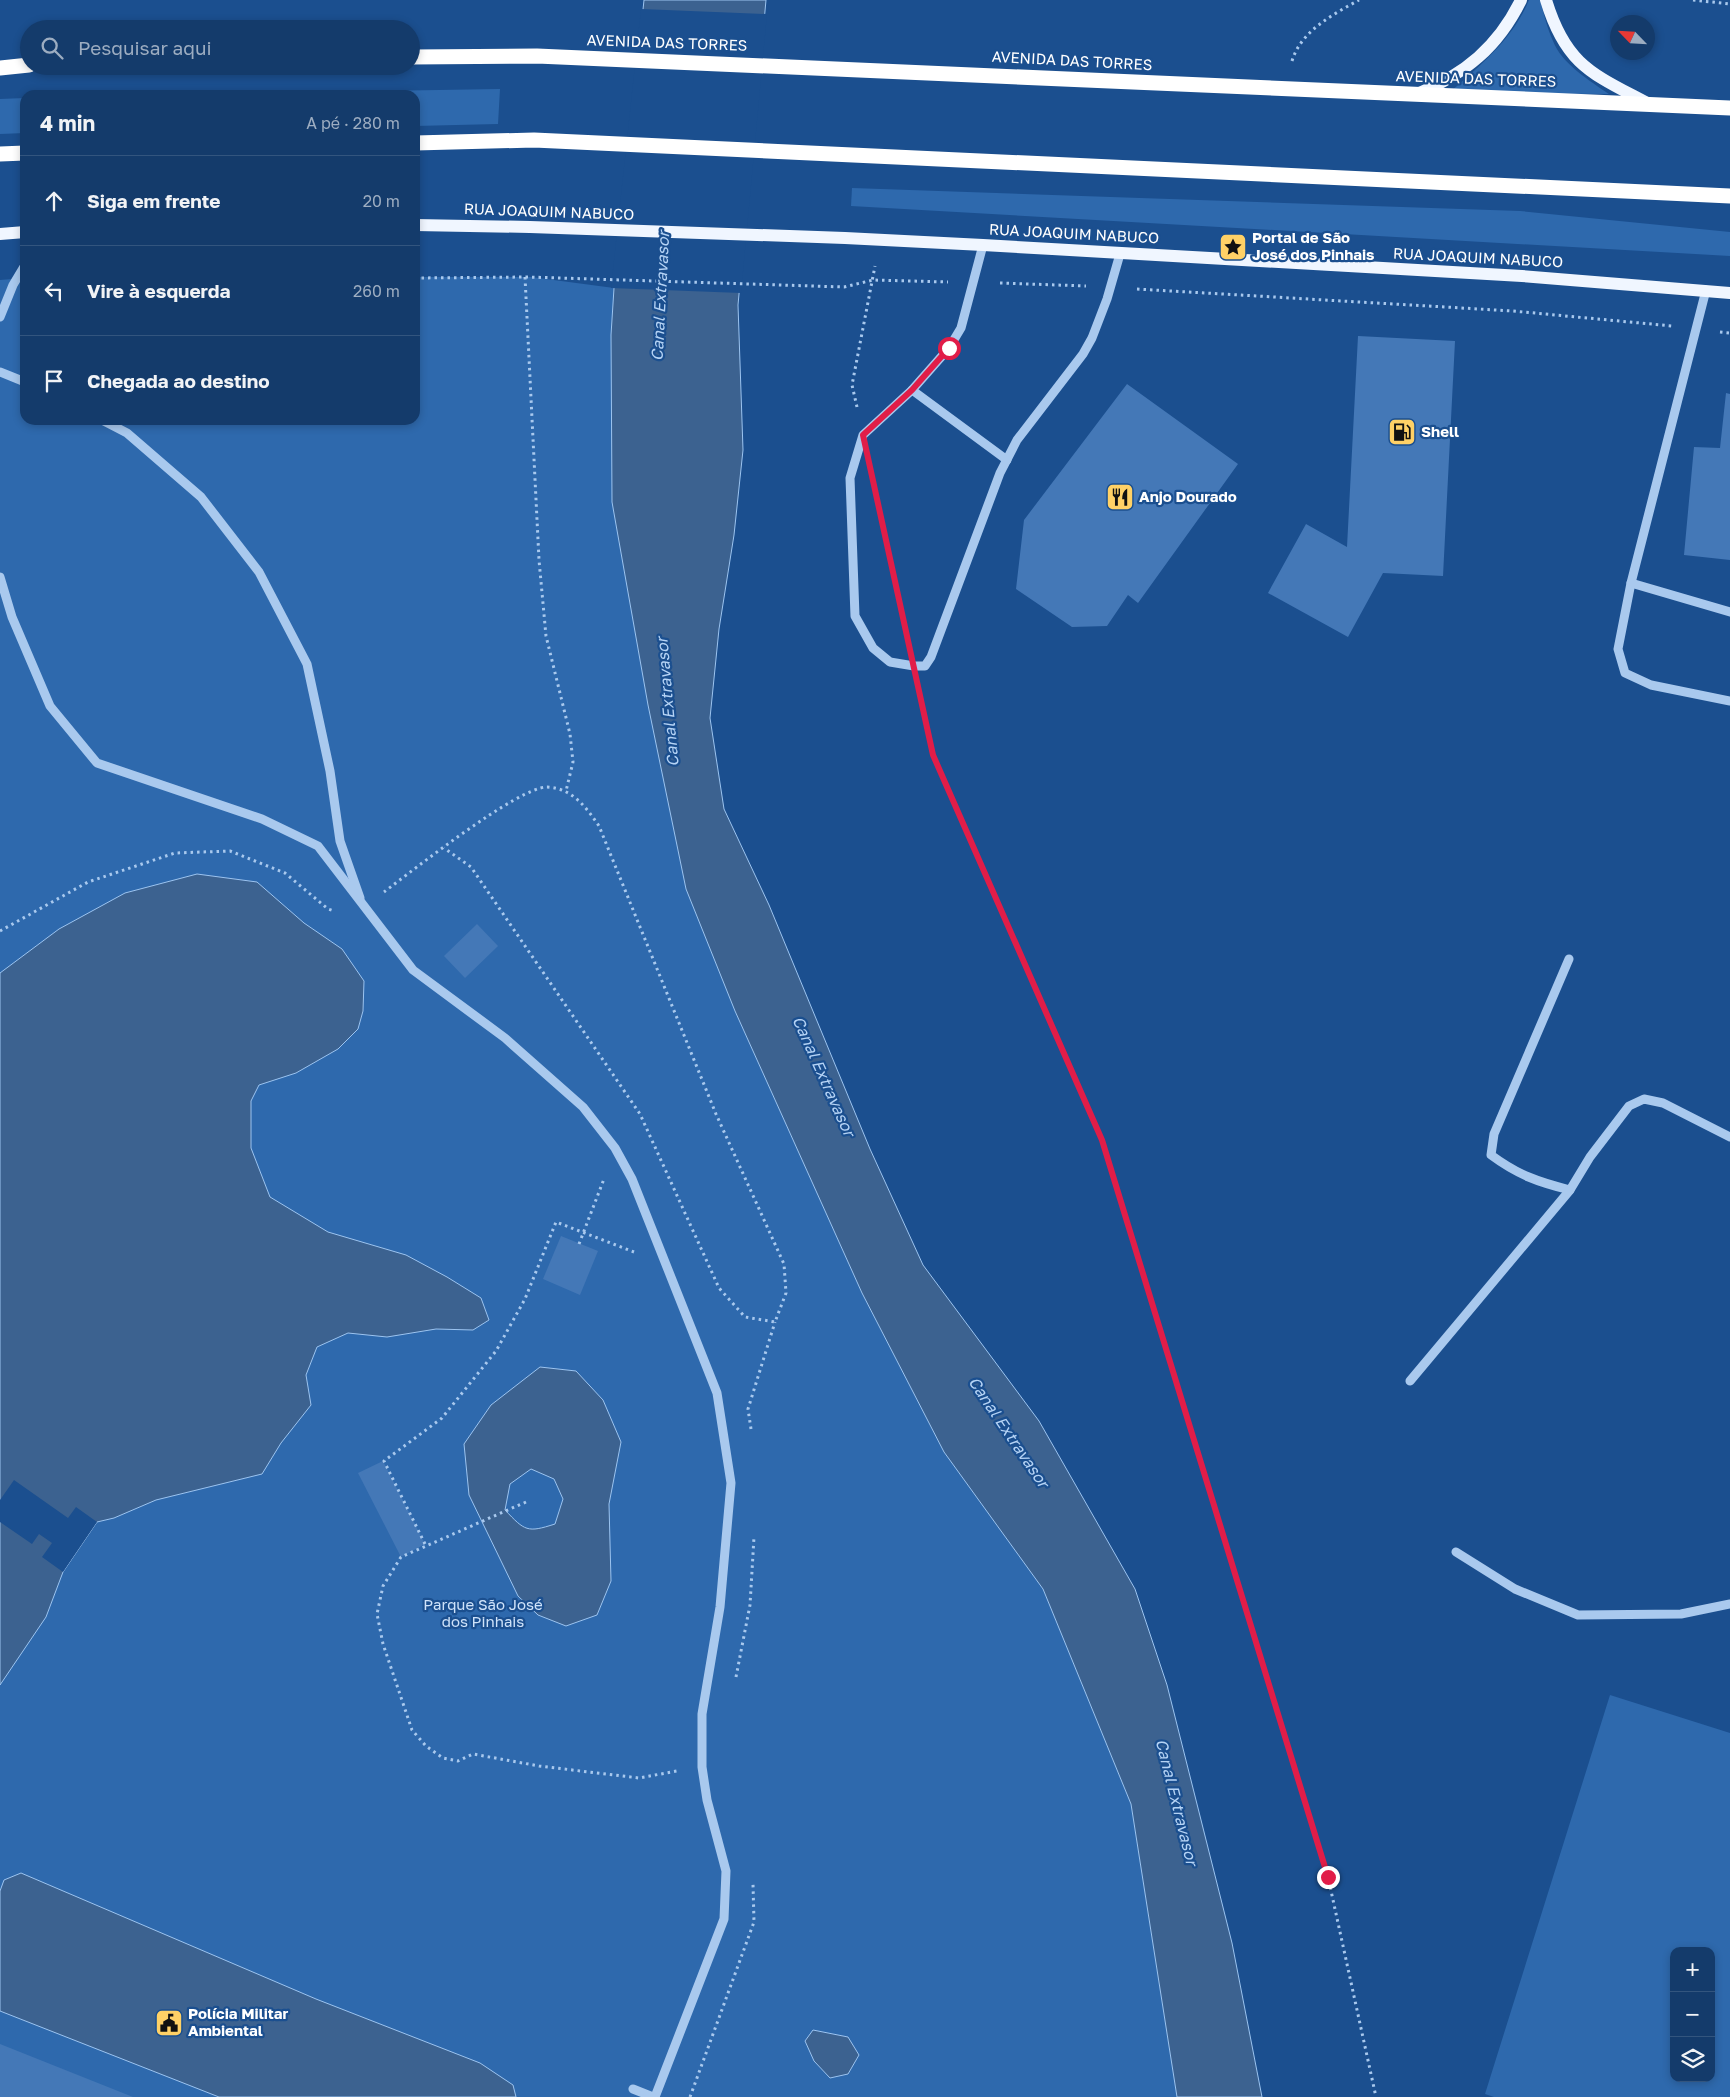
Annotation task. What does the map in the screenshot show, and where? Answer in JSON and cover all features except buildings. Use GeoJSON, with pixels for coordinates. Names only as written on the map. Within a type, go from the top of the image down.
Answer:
{"type":"FeatureCollection","features":[{"type":"Feature","properties":{"kind":"highway","name":"AVENIDA DAS TORRES"},"geometry":{"type":"LineString","coordinates":[[420,57],[538,56],[1730,108]]}},
{"type":"Feature","properties":{"kind":"highway"},"geometry":{"type":"LineString","coordinates":[[0,68],[20,66]]}},
{"type":"Feature","properties":{"kind":"highway"},"geometry":{"type":"LineString","coordinates":[[420,142],[534,140],[1730,196]]}},
{"type":"Feature","properties":{"kind":"highway"},"geometry":{"type":"LineString","coordinates":[[0,154],[20,153]]}},
{"type":"Feature","properties":{"kind":"main road"},"geometry":{"type":"LineString","coordinates":[[1417,94],[1444,83],[1477,60],[1495,42],[1513,18],[1522,0]]}},
{"type":"Feature","properties":{"kind":"main road"},"geometry":{"type":"LineString","coordinates":[[1546,0],[1552,21],[1562,41],[1579,63],[1604,80],[1649,104]]}},
{"type":"Feature","properties":{"kind":"main road","name":"RUA JOAQUIM NABUCO"},"geometry":{"type":"LineString","coordinates":[[420,225],[846,238],[983,245],[1522,276],[1730,293]]}},
{"type":"Feature","properties":{"kind":"main road"},"geometry":{"type":"LineString","coordinates":[[0,234],[20,232]]}},
{"type":"Feature","properties":{"kind":"street"},"geometry":{"type":"LineString","coordinates":[[983,245],[961,328],[949,348],[912,390],[863,435],[850,478],[855,616],[873,648],[890,662],[925,666],[931,658],[1000,473],[1017,440],[1083,354],[1092,338],[1111,287],[1120,254]]}},
{"type":"Feature","properties":{"kind":"street"},"geometry":{"type":"LineString","coordinates":[[0,317],[13,285],[20,273]]}},
{"type":"Feature","properties":{"kind":"street"},"geometry":{"type":"LineString","coordinates":[[1706,290],[1631,583],[1618,649],[1624,673],[1651,685],[1730,701]]}},
{"type":"Feature","properties":{"kind":"street"},"geometry":{"type":"LineString","coordinates":[[0,372],[20,380]]}},
{"type":"Feature","properties":{"kind":"street"},"geometry":{"type":"LineString","coordinates":[[912,390],[1007,460]]}},
{"type":"Feature","properties":{"kind":"street"},"geometry":{"type":"LineString","coordinates":[[112,425],[127,433],[201,497],[259,572],[307,664],[330,771],[340,841],[364,907]]}},
{"type":"Feature","properties":{"kind":"street"},"geometry":{"type":"LineString","coordinates":[[0,577],[12,617],[50,706],[97,762],[262,819],[318,846],[412,970],[505,1038],[583,1107],[615,1148],[632,1179],[717,1393],[731,1483],[720,1607],[702,1714],[702,1767],[707,1800],[726,1871],[724,1919],[654,2097],[633,2089]]}},
{"type":"Feature","properties":{"kind":"street"},"geometry":{"type":"LineString","coordinates":[[1631,583],[1730,612]]}},
{"type":"Feature","properties":{"kind":"street"},"geometry":{"type":"LineString","coordinates":[[1569,959],[1494,1134],[1491,1155],[1512,1171],[1543,1183],[1570,1190]]}},
{"type":"Feature","properties":{"kind":"street"},"geometry":{"type":"LineString","coordinates":[[1410,1381],[1570,1190],[1590,1157],[1629,1106],[1644,1099],[1663,1103],[1730,1137]]}},
{"type":"Feature","properties":{"kind":"street"},"geometry":{"type":"LineString","coordinates":[[1456,1552],[1514,1589],[1578,1615],[1680,1614],[1730,1604]]}},
{"type":"Feature","properties":{"kind":"path"},"geometry":{"type":"LineString","coordinates":[[1283,88],[1296,47],[1326,18],[1359,0]]}},
{"type":"Feature","properties":{"kind":"path"},"geometry":{"type":"LineString","coordinates":[[1693,0],[1730,4]]}},
{"type":"Feature","properties":{"kind":"path"},"geometry":{"type":"LineString","coordinates":[[863,435],[852,385],[880,240]]}},
{"type":"Feature","properties":{"kind":"path"},"geometry":{"type":"LineString","coordinates":[[526,277],[539,560],[546,636],[570,734],[573,762],[566,791]]}},
{"type":"Feature","properties":{"kind":"path"},"geometry":{"type":"LineString","coordinates":[[420,278],[526,277],[844,287],[873,280],[1111,287],[1513,311],[1696,328],[1730,333]]}},
{"type":"Feature","properties":{"kind":"path"},"geometry":{"type":"LineString","coordinates":[[878,502],[933,755],[1102,1140],[1328,1877],[1376,2097]]}},
{"type":"Feature","properties":{"kind":"path"},"geometry":{"type":"LineString","coordinates":[[0,931],[88,882],[175,853],[230,851],[286,872],[328,909],[349,914],[364,907],[516,798],[545,787],[566,791],[586,806],[599,826],[716,1114],[784,1264],[786,1293],[748,1409],[752,1438]]}},
{"type":"Feature","properties":{"kind":"path"},"geometry":{"type":"LineString","coordinates":[[444,848],[471,867],[640,1114],[719,1288],[745,1317],[775,1322]]}},
{"type":"Feature","properties":{"kind":"path"},"geometry":{"type":"LineString","coordinates":[[579,1244],[615,1148]]}},
{"type":"Feature","properties":{"kind":"path"},"geometry":{"type":"LineString","coordinates":[[425,1544],[384,1461],[442,1418],[496,1351],[525,1299],[556,1222],[666,1266]]}},
{"type":"Feature","properties":{"kind":"path"},"geometry":{"type":"LineString","coordinates":[[526,1502],[401,1557],[383,1586],[377,1614],[383,1644],[412,1730],[426,1746],[442,1758],[458,1761],[473,1754],[539,1766],[639,1778],[702,1767]]}},
{"type":"Feature","properties":{"kind":"path"},"geometry":{"type":"LineString","coordinates":[[735,1682],[750,1605],[754,1536]]}},
{"type":"Feature","properties":{"kind":"path"},"geometry":{"type":"LineString","coordinates":[[690,2097],[754,1922],[753,1878]]}},
{"type":"Feature","properties":{"kind":"green space"},"geometry":{"type":"Polygon","coordinates":[[[1529,0],[1540,0],[1551,36],[1562,57],[1577,71],[1609,94],[1449,93],[1495,51],[1514,27],[1529,0]]]}},
{"type":"Feature","properties":{"kind":"green space"},"geometry":{"type":"Polygon","coordinates":[[[500,89],[498,124],[420,126],[420,90],[500,89]]]}},
{"type":"Feature","properties":{"kind":"green space"},"geometry":{"type":"Polygon","coordinates":[[[20,98],[20,133],[0,134],[0,99],[20,98]]]}},
{"type":"Feature","properties":{"kind":"green space"},"geometry":{"type":"Polygon","coordinates":[[[852,188],[1520,211],[1730,232],[1730,256],[851,206],[852,188]]]}},
{"type":"Feature","properties":{"kind":"green space","name":"Parque São José dos Pinhais"},"geometry":{"type":"Polygon","coordinates":[[[420,277],[531,277],[614,288],[611,335],[735,1011],[862,1293],[944,1452],[1043,1589],[1131,1804],[1177,2097],[0,2097],[0,280],[20,278],[20,425],[420,425],[420,277]]]}},
{"type":"Feature","properties":{"kind":"green space"},"geometry":{"type":"Polygon","coordinates":[[[1610,1695],[1730,1733],[1730,2097],[1494,2097],[1485,2094],[1610,1695]]]}},
{"type":"Feature","properties":{"kind":"water","name":"Canal Extravasor"},"geometry":{"type":"Polygon","coordinates":[[[644,0],[766,0],[738,305],[743,450],[734,535],[719,629],[710,718],[724,809],[769,905],[870,1149],[923,1265],[1039,1421],[1135,1589],[1167,1685],[1232,1943],[1262,2097],[1177,2097],[1131,1804],[1043,1589],[944,1452],[862,1293],[735,1011],[686,889],[648,705],[612,502],[611,335],[614,288],[644,0]]]}},
{"type":"Feature","properties":{"kind":"water"},"geometry":{"type":"Polygon","coordinates":[[[197,874],[257,882],[304,923],[342,949],[364,981],[363,1011],[358,1029],[338,1049],[296,1073],[259,1085],[251,1101],[251,1148],[270,1197],[328,1232],[406,1255],[447,1277],[481,1298],[489,1320],[473,1330],[436,1329],[387,1337],[348,1333],[317,1347],[306,1375],[311,1405],[281,1443],[262,1474],[156,1500],[114,1518],[97,1522],[63,1572],[46,1617],[0,1685],[0,973],[59,929],[125,893],[197,874]]]}},
{"type":"Feature","properties":{"kind":"water"},"geometry":{"type":"Polygon","coordinates":[[[540,1367],[576,1371],[603,1400],[621,1442],[609,1504],[611,1581],[597,1615],[566,1626],[538,1615],[518,1596],[469,1495],[464,1444],[491,1405],[540,1367]],[[531,1469],[510,1484],[505,1510],[517,1522],[527,1528],[538,1529],[555,1524],[563,1499],[554,1479],[531,1469]]]}},
{"type":"Feature","properties":{"kind":"water"},"geometry":{"type":"Polygon","coordinates":[[[21,1873],[316,1999],[480,2063],[513,2085],[516,2097],[219,2097],[0,2011],[0,1891],[4,1880],[21,1873]]]}},
{"type":"Feature","properties":{"kind":"water"},"geometry":{"type":"Polygon","coordinates":[[[813,2030],[848,2037],[859,2055],[848,2074],[830,2078],[814,2061],[805,2041],[813,2030]]]}},
{"type":"Feature","properties":{"kind":"pier"},"geometry":{"type":"Polygon","coordinates":[[[641,9],[767,14],[741,293],[611,288],[641,9]]]}},
{"type":"Feature","properties":{"kind":"pier"},"geometry":{"type":"Polygon","coordinates":[[[14,1480],[68,1518],[76,1507],[97,1522],[63,1572],[42,1557],[52,1543],[39,1534],[32,1544],[0,1522],[0,1500],[14,1480]]]}},
{"type":"Feature","properties":{"kind":"place","name":"Portal de São José dos Pinhais"},"geometry":{"type":"Point","coordinates":[1233,247]}},
{"type":"Feature","properties":{"kind":"place","name":"Shell"},"geometry":{"type":"Point","coordinates":[1402,432]}},
{"type":"Feature","properties":{"kind":"place","name":"Anjo Dourado"},"geometry":{"type":"Point","coordinates":[1120,497]}},
{"type":"Feature","properties":{"kind":"place","name":"Polícia Militar Ambiental"},"geometry":{"type":"Point","coordinates":[169,2023]}},
{"type":"Feature","properties":{"kind":"route"},"geometry":{"type":"LineString","coordinates":[[949,348],[912,390],[863,435],[933,755],[1102,1140],[1328,1877]]}}]}
